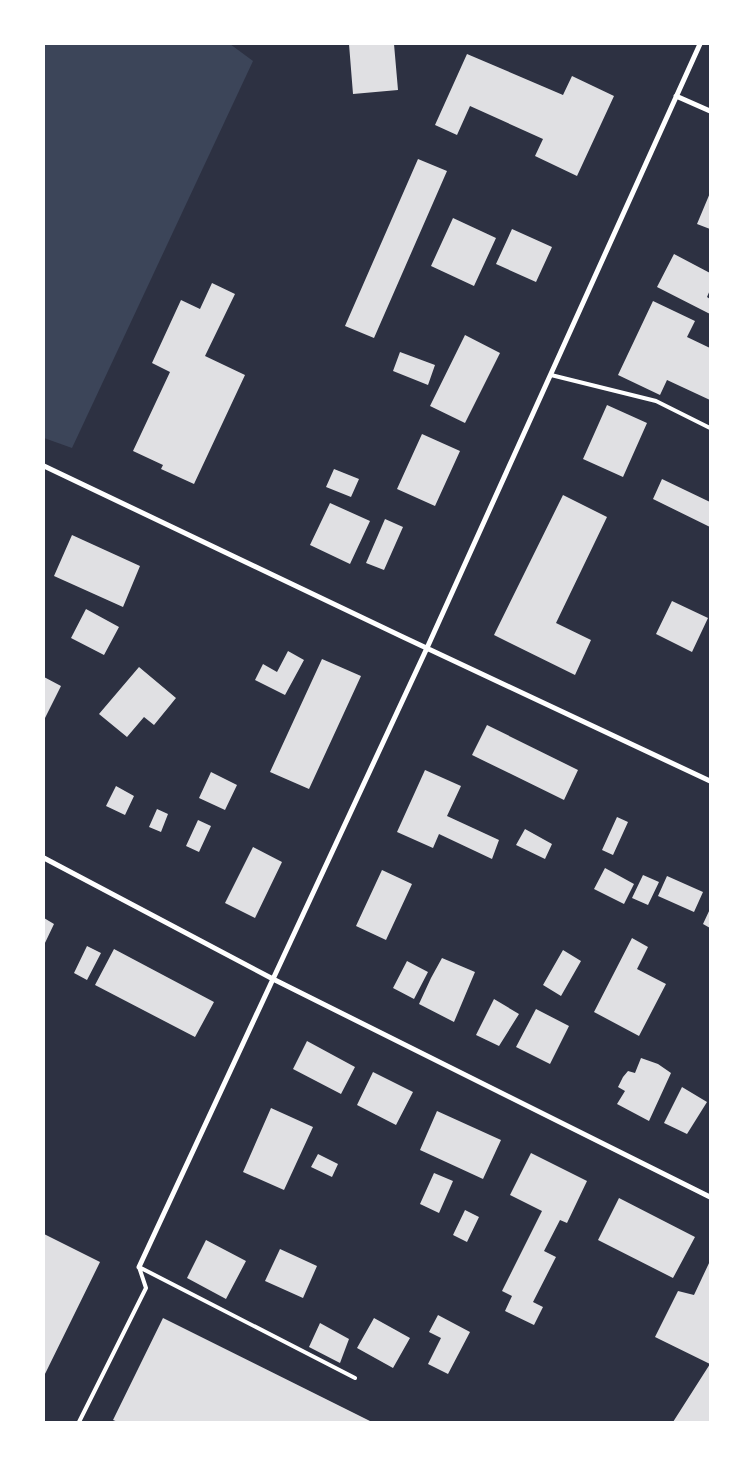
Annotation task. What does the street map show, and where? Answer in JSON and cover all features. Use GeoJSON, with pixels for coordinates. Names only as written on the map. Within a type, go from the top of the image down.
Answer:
{"type":"FeatureCollection","features":[{"type":"Feature","properties":{"kind":"street"},"geometry":{"type":"LineString","coordinates":[[139,1267],[427,648],[700,44]]}},
{"type":"Feature","properties":{"kind":"street"},"geometry":{"type":"LineString","coordinates":[[676,96],[710,111]]}},
{"type":"Feature","properties":{"kind":"street"},"geometry":{"type":"LineString","coordinates":[[44,466],[710,781]]}},
{"type":"Feature","properties":{"kind":"street"},"geometry":{"type":"LineString","coordinates":[[44,858],[272,979],[710,1197]]}},
{"type":"Feature","properties":{"kind":"lane"},"geometry":{"type":"LineString","coordinates":[[551,375],[656,401],[710,428]]}},
{"type":"Feature","properties":{"kind":"lane"},"geometry":{"type":"LineString","coordinates":[[139,1267],[355,1378]]}},
{"type":"Feature","properties":{"kind":"lane"},"geometry":{"type":"LineString","coordinates":[[79,1422],[146,1288],[139,1267]]}},
{"type":"Feature","properties":{"kind":"shaded area"},"geometry":{"type":"Polygon","coordinates":[[[44,44],[230,44],[253,61],[72,448],[44,438],[44,44]]]}},
{"type":"Feature","properties":{"kind":"building"},"geometry":{"type":"Polygon","coordinates":[[[349,44],[394,44],[398,90],[353,94],[349,44]]]}},
{"type":"Feature","properties":{"kind":"building"},"geometry":{"type":"Polygon","coordinates":[[[467,54],[563,95],[572,76],[614,96],[577,176],[535,156],[543,139],[470,106],[457,135],[435,125],[467,54]]]}},
{"type":"Feature","properties":{"kind":"building"},"geometry":{"type":"Polygon","coordinates":[[[418,159],[447,171],[374,338],[345,326],[418,159]]]}},
{"type":"Feature","properties":{"kind":"building"},"geometry":{"type":"Polygon","coordinates":[[[710,193],[710,229],[697,224],[710,193]]]}},
{"type":"Feature","properties":{"kind":"building"},"geometry":{"type":"Polygon","coordinates":[[[453,218],[496,238],[474,286],[431,266],[453,218]]]}},
{"type":"Feature","properties":{"kind":"building"},"geometry":{"type":"Polygon","coordinates":[[[512,229],[552,247],[536,282],[496,264],[512,229]]]}},
{"type":"Feature","properties":{"kind":"building"},"geometry":{"type":"Polygon","coordinates":[[[674,254],[710,273],[710,290],[707,297],[710,299],[710,314],[657,287],[674,254]]]}},
{"type":"Feature","properties":{"kind":"building"},"geometry":{"type":"Polygon","coordinates":[[[212,283],[235,294],[205,356],[245,375],[194,484],[161,469],[163,465],[133,451],[170,372],[152,363],[181,300],[200,309],[212,283]]]}},
{"type":"Feature","properties":{"kind":"building"},"geometry":{"type":"Polygon","coordinates":[[[653,301],[695,321],[687,337],[710,348],[710,400],[667,380],[660,395],[618,375],[653,301]]]}},
{"type":"Feature","properties":{"kind":"building"},"geometry":{"type":"Polygon","coordinates":[[[465,335],[500,353],[465,423],[430,406],[465,335]]]}},
{"type":"Feature","properties":{"kind":"building"},"geometry":{"type":"Polygon","coordinates":[[[400,352],[435,365],[428,385],[393,371],[400,352]]]}},
{"type":"Feature","properties":{"kind":"building"},"geometry":{"type":"Polygon","coordinates":[[[607,405],[647,423],[623,477],[583,459],[607,405]]]}},
{"type":"Feature","properties":{"kind":"building"},"geometry":{"type":"Polygon","coordinates":[[[422,434],[460,451],[435,506],[397,489],[422,434]]]}},
{"type":"Feature","properties":{"kind":"building"},"geometry":{"type":"Polygon","coordinates":[[[334,469],[359,479],[351,497],[326,487],[334,469]]]}},
{"type":"Feature","properties":{"kind":"building"},"geometry":{"type":"Polygon","coordinates":[[[662,479],[710,502],[710,527],[653,499],[662,479]]]}},
{"type":"Feature","properties":{"kind":"building"},"geometry":{"type":"Polygon","coordinates":[[[563,495],[607,517],[556,623],[591,640],[575,675],[494,635],[563,495]]]}},
{"type":"Feature","properties":{"kind":"building"},"geometry":{"type":"Polygon","coordinates":[[[330,503],[370,521],[350,564],[310,545],[330,503]]]}},
{"type":"Feature","properties":{"kind":"building"},"geometry":{"type":"Polygon","coordinates":[[[385,519],[403,527],[384,570],[366,563],[385,519]]]}},
{"type":"Feature","properties":{"kind":"building"},"geometry":{"type":"Polygon","coordinates":[[[72,535],[140,566],[123,607],[54,576],[72,535]]]}},
{"type":"Feature","properties":{"kind":"building"},"geometry":{"type":"Polygon","coordinates":[[[672,601],[708,618],[692,652],[656,634],[672,601]]]}},
{"type":"Feature","properties":{"kind":"building"},"geometry":{"type":"Polygon","coordinates":[[[86,609],[119,627],[104,655],[71,638],[86,609]]]}},
{"type":"Feature","properties":{"kind":"building"},"geometry":{"type":"Polygon","coordinates":[[[288,651],[304,660],[285,695],[255,680],[263,664],[277,672],[288,651]]]}},
{"type":"Feature","properties":{"kind":"building"},"geometry":{"type":"Polygon","coordinates":[[[322,659],[361,676],[309,789],[270,772],[322,659]]]}},
{"type":"Feature","properties":{"kind":"building"},"geometry":{"type":"Polygon","coordinates":[[[139,667],[176,698],[154,725],[144,717],[127,737],[99,714],[139,667]]]}},
{"type":"Feature","properties":{"kind":"building"},"geometry":{"type":"Polygon","coordinates":[[[44,677],[61,686],[44,720],[44,677]]]}},
{"type":"Feature","properties":{"kind":"building"},"geometry":{"type":"Polygon","coordinates":[[[487,725],[578,770],[564,800],[472,755],[487,725]]]}},
{"type":"Feature","properties":{"kind":"building"},"geometry":{"type":"Polygon","coordinates":[[[425,770],[461,786],[447,816],[499,840],[492,859],[439,834],[433,848],[397,832],[425,770]]]}},
{"type":"Feature","properties":{"kind":"building"},"geometry":{"type":"Polygon","coordinates":[[[211,772],[237,785],[225,810],[199,798],[211,772]]]}},
{"type":"Feature","properties":{"kind":"building"},"geometry":{"type":"Polygon","coordinates":[[[116,786],[134,796],[125,815],[106,806],[116,786]]]}},
{"type":"Feature","properties":{"kind":"building"},"geometry":{"type":"Polygon","coordinates":[[[157,809],[168,814],[161,832],[149,827],[157,809]]]}},
{"type":"Feature","properties":{"kind":"building"},"geometry":{"type":"Polygon","coordinates":[[[617,817],[628,822],[613,855],[602,850],[617,817]]]}},
{"type":"Feature","properties":{"kind":"building"},"geometry":{"type":"Polygon","coordinates":[[[198,820],[211,826],[199,852],[186,846],[198,820]]]}},
{"type":"Feature","properties":{"kind":"building"},"geometry":{"type":"Polygon","coordinates":[[[525,829],[552,844],[545,859],[516,845],[525,829]]]}},
{"type":"Feature","properties":{"kind":"building"},"geometry":{"type":"Polygon","coordinates":[[[253,847],[282,862],[255,918],[225,903],[253,847]]]}},
{"type":"Feature","properties":{"kind":"building"},"geometry":{"type":"Polygon","coordinates":[[[605,868],[634,884],[624,904],[594,889],[605,868]]]}},
{"type":"Feature","properties":{"kind":"building"},"geometry":{"type":"Polygon","coordinates":[[[382,870],[412,884],[386,940],[356,926],[382,870]]]}},
{"type":"Feature","properties":{"kind":"building"},"geometry":{"type":"Polygon","coordinates":[[[643,875],[659,882],[648,905],[632,898],[643,875]]]}},
{"type":"Feature","properties":{"kind":"building"},"geometry":{"type":"Polygon","coordinates":[[[667,876],[703,892],[694,912],[658,896],[667,876]]]}},
{"type":"Feature","properties":{"kind":"building"},"geometry":{"type":"Polygon","coordinates":[[[710,909],[710,928],[703,924],[710,909]]]}},
{"type":"Feature","properties":{"kind":"building"},"geometry":{"type":"Polygon","coordinates":[[[44,918],[54,924],[44,945],[44,918]]]}},
{"type":"Feature","properties":{"kind":"building"},"geometry":{"type":"Polygon","coordinates":[[[632,938],[648,947],[637,969],[666,984],[639,1036],[594,1012],[632,938]]]}},
{"type":"Feature","properties":{"kind":"building"},"geometry":{"type":"Polygon","coordinates":[[[87,946],[101,953],[87,980],[74,973],[87,946]]]}},
{"type":"Feature","properties":{"kind":"building"},"geometry":{"type":"Polygon","coordinates":[[[114,949],[214,1002],[195,1037],[95,985],[114,949]]]}},
{"type":"Feature","properties":{"kind":"building"},"geometry":{"type":"Polygon","coordinates":[[[563,950],[581,961],[561,996],[543,985],[563,950]]]}},
{"type":"Feature","properties":{"kind":"building"},"geometry":{"type":"Polygon","coordinates":[[[442,958],[475,972],[454,1022],[419,1004],[442,958]]]}},
{"type":"Feature","properties":{"kind":"building"},"geometry":{"type":"Polygon","coordinates":[[[407,961],[428,972],[414,999],[393,988],[407,961]]]}},
{"type":"Feature","properties":{"kind":"building"},"geometry":{"type":"Polygon","coordinates":[[[494,999],[519,1014],[499,1046],[476,1035],[494,999]]]}},
{"type":"Feature","properties":{"kind":"building"},"geometry":{"type":"Polygon","coordinates":[[[536,1009],[569,1026],[550,1064],[516,1047],[536,1009]]]}},
{"type":"Feature","properties":{"kind":"building"},"geometry":{"type":"Polygon","coordinates":[[[307,1041],[355,1067],[341,1094],[293,1069],[307,1041]]]}},
{"type":"Feature","properties":{"kind":"building"},"geometry":{"type":"Polygon","coordinates":[[[641,1058],[658,1064],[671,1073],[649,1121],[617,1104],[625,1091],[618,1087],[623,1077],[628,1071],[635,1073],[641,1058]]]}},
{"type":"Feature","properties":{"kind":"building"},"geometry":{"type":"Polygon","coordinates":[[[373,1072],[413,1092],[396,1125],[357,1105],[373,1072]]]}},
{"type":"Feature","properties":{"kind":"building"},"geometry":{"type":"Polygon","coordinates":[[[682,1087],[707,1102],[687,1134],[664,1123],[682,1087]]]}},
{"type":"Feature","properties":{"kind":"building"},"geometry":{"type":"Polygon","coordinates":[[[271,1108],[313,1127],[284,1190],[243,1172],[271,1108]]]}},
{"type":"Feature","properties":{"kind":"building"},"geometry":{"type":"Polygon","coordinates":[[[437,1111],[501,1140],[483,1179],[420,1150],[437,1111]]]}},
{"type":"Feature","properties":{"kind":"building"},"geometry":{"type":"Polygon","coordinates":[[[531,1153],[587,1181],[567,1223],[560,1220],[544,1251],[556,1257],[533,1302],[543,1307],[534,1325],[505,1311],[512,1296],[502,1291],[542,1211],[510,1195],[531,1153]]]}},
{"type":"Feature","properties":{"kind":"building"},"geometry":{"type":"Polygon","coordinates":[[[318,1154],[338,1164],[332,1177],[311,1167],[318,1154]]]}},
{"type":"Feature","properties":{"kind":"building"},"geometry":{"type":"Polygon","coordinates":[[[434,1173],[453,1181],[439,1213],[420,1204],[434,1173]]]}},
{"type":"Feature","properties":{"kind":"building"},"geometry":{"type":"Polygon","coordinates":[[[619,1198],[695,1237],[673,1278],[598,1240],[619,1198]]]}},
{"type":"Feature","properties":{"kind":"building"},"geometry":{"type":"Polygon","coordinates":[[[465,1210],[479,1217],[467,1242],[453,1235],[465,1210]]]}},
{"type":"Feature","properties":{"kind":"building"},"geometry":{"type":"Polygon","coordinates":[[[44,1234],[100,1262],[44,1376],[44,1234]]]}},
{"type":"Feature","properties":{"kind":"building"},"geometry":{"type":"Polygon","coordinates":[[[206,1240],[246,1261],[226,1299],[187,1278],[206,1240]]]}},
{"type":"Feature","properties":{"kind":"building"},"geometry":{"type":"Polygon","coordinates":[[[280,1249],[317,1266],[303,1298],[265,1281],[280,1249]]]}},
{"type":"Feature","properties":{"kind":"building"},"geometry":{"type":"Polygon","coordinates":[[[710,1261],[710,1364],[655,1337],[678,1291],[694,1295],[710,1261]]]}},
{"type":"Feature","properties":{"kind":"building"},"geometry":{"type":"Polygon","coordinates":[[[438,1315],[470,1332],[448,1374],[428,1364],[441,1338],[429,1332],[438,1315]]]}},
{"type":"Feature","properties":{"kind":"building"},"geometry":{"type":"Polygon","coordinates":[[[163,1318],[372,1422],[118,1422],[113,1420],[163,1318]]]}},
{"type":"Feature","properties":{"kind":"building"},"geometry":{"type":"Polygon","coordinates":[[[374,1318],[410,1338],[393,1368],[357,1348],[374,1318]]]}},
{"type":"Feature","properties":{"kind":"building"},"geometry":{"type":"Polygon","coordinates":[[[320,1323],[349,1339],[340,1363],[309,1347],[320,1323]]]}},
{"type":"Feature","properties":{"kind":"building"},"geometry":{"type":"Polygon","coordinates":[[[710,1364],[710,1422],[673,1422],[710,1364]]]}}]}
